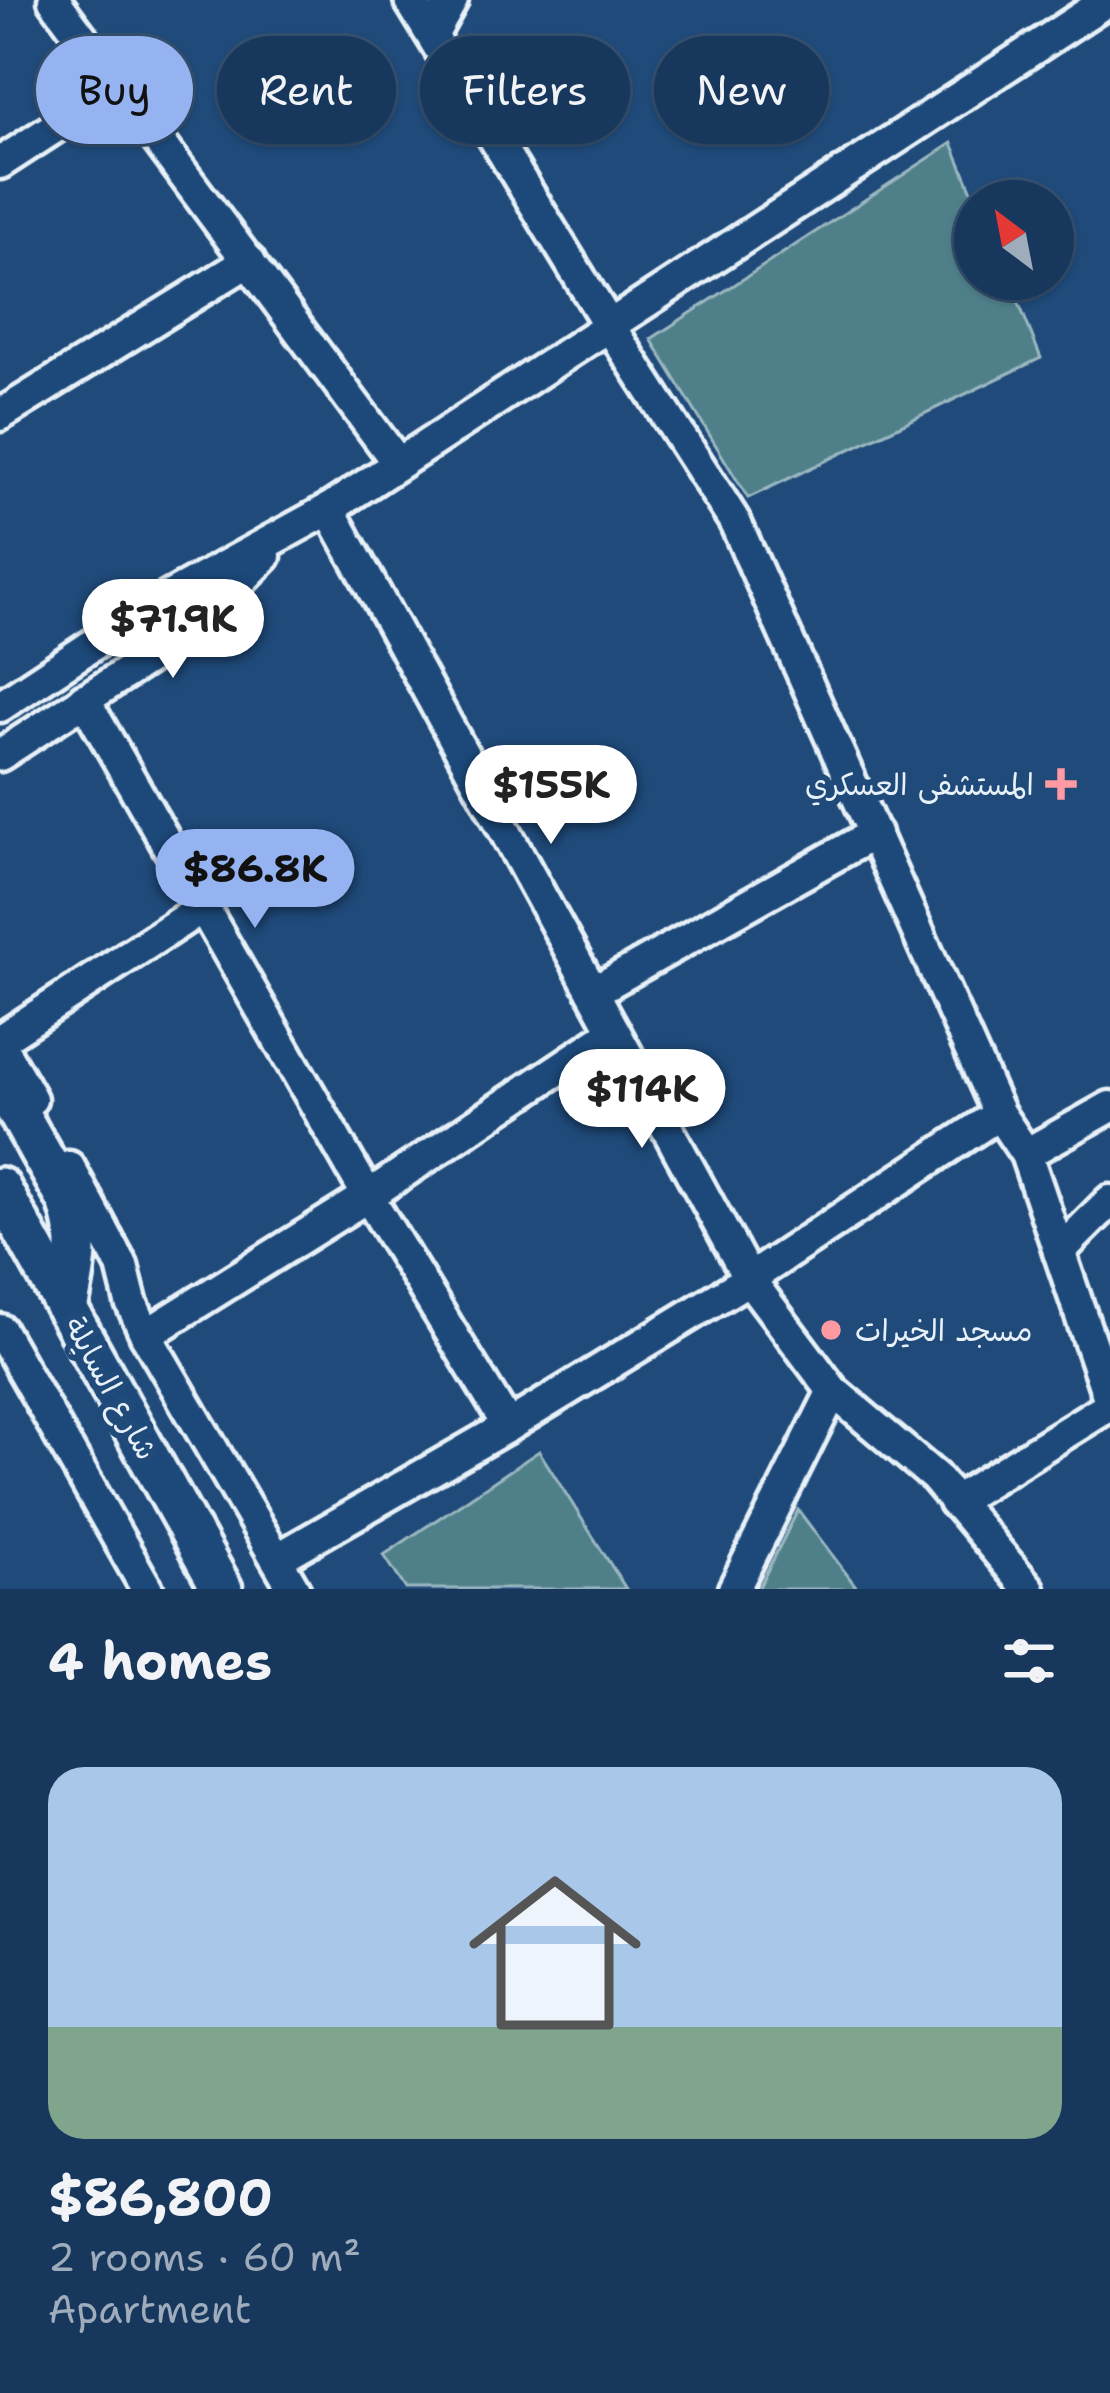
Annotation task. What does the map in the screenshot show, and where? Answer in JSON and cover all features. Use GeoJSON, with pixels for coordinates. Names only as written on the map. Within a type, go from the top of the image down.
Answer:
{"type":"FeatureCollection","features":[{"type":"Feature","properties":{"kind":"main road"},"geometry":{"type":"LineString","coordinates":[[0,1081],[75,1220],[77,1260],[68,1309]]}},
{"type":"Feature","properties":{"kind":"main road","name":"شارع السايلة"},"geometry":{"type":"LineString","coordinates":[[0,1188],[222,1589]]}},
{"type":"Feature","properties":{"kind":"street"},"geometry":{"type":"LineString","coordinates":[[54,0],[80,36]]}},
{"type":"Feature","properties":{"kind":"street"},"geometry":{"type":"LineString","coordinates":[[410,0],[735,522],[1000,1114],[1026,1154],[1110,1403],[954,1502]]}},
{"type":"Feature","properties":{"kind":"street"},"geometry":{"type":"LineString","coordinates":[[433,34],[452,0]]}},
{"type":"Feature","properties":{"kind":"street"},"geometry":{"type":"LineString","coordinates":[[0,706],[156,618],[329,508],[1108,0]]}},
{"type":"Feature","properties":{"kind":"street"},"geometry":{"type":"LineString","coordinates":[[0,163],[36,140]]}},
{"type":"Feature","properties":{"kind":"street"},"geometry":{"type":"LineString","coordinates":[[160,144],[397,462]]}},
{"type":"Feature","properties":{"kind":"street"},"geometry":{"type":"LineString","coordinates":[[0,416],[249,261]]}},
{"type":"Feature","properties":{"kind":"street"},"geometry":{"type":"LineString","coordinates":[[329,508],[749,1279],[833,1391],[935,1477],[1029,1589]]}},
{"type":"Feature","properties":{"kind":"street"},"geometry":{"type":"LineString","coordinates":[[0,755],[192,630],[286,535]]}},
{"type":"Feature","properties":{"kind":"street"},"geometry":{"type":"LineString","coordinates":[[0,732],[156,618]]}},
{"type":"Feature","properties":{"kind":"street"},"geometry":{"type":"LineString","coordinates":[[84,699],[368,1196],[508,1426]]}},
{"type":"Feature","properties":{"kind":"street"},"geometry":{"type":"LineString","coordinates":[[593,992],[875,833]]}},
{"type":"Feature","properties":{"kind":"street"},"geometry":{"type":"LineString","coordinates":[[203,907],[0,1042],[112,1246],[146,1335],[294,1589]]}},
{"type":"Feature","properties":{"kind":"street"},"geometry":{"type":"LineString","coordinates":[[146,1335],[368,1196],[614,1032]]}},
{"type":"Feature","properties":{"kind":"street"},"geometry":{"type":"LineString","coordinates":[[1026,1154],[1110,1107]]}},
{"type":"Feature","properties":{"kind":"street"},"geometry":{"type":"LineString","coordinates":[[277,1559],[749,1279],[1000,1114]]}},
{"type":"Feature","properties":{"kind":"street"},"geometry":{"type":"LineString","coordinates":[[1059,1252],[1110,1202]]}},
{"type":"Feature","properties":{"kind":"street"},"geometry":{"type":"LineString","coordinates":[[0,1330],[146,1589]]}},
{"type":"Feature","properties":{"kind":"street"},"geometry":{"type":"LineString","coordinates":[[734,1589],[833,1391]]}},
{"type":"Feature","properties":{"kind":"green space"},"geometry":{"type":"Polygon","coordinates":[[[952,143],[967,180],[954,180],[954,300],[1018,300],[1041,358],[748,498],[651,339],[952,143]]]}},
{"type":"Feature","properties":{"kind":"green space"},"geometry":{"type":"Polygon","coordinates":[[[539,1451],[626,1589],[406,1589],[384,1555],[539,1451]]]}},
{"type":"Feature","properties":{"kind":"green space"},"geometry":{"type":"Polygon","coordinates":[[[798,1510],[858,1589],[758,1589],[798,1510]]]}},
{"type":"Feature","properties":{"kind":"place","name":"المستشفى العسكري"},"geometry":{"type":"Point","coordinates":[1061,784]}},
{"type":"Feature","properties":{"kind":"place","name":"مسجد الخيرات"},"geometry":{"type":"Point","coordinates":[831,1330]}}]}
